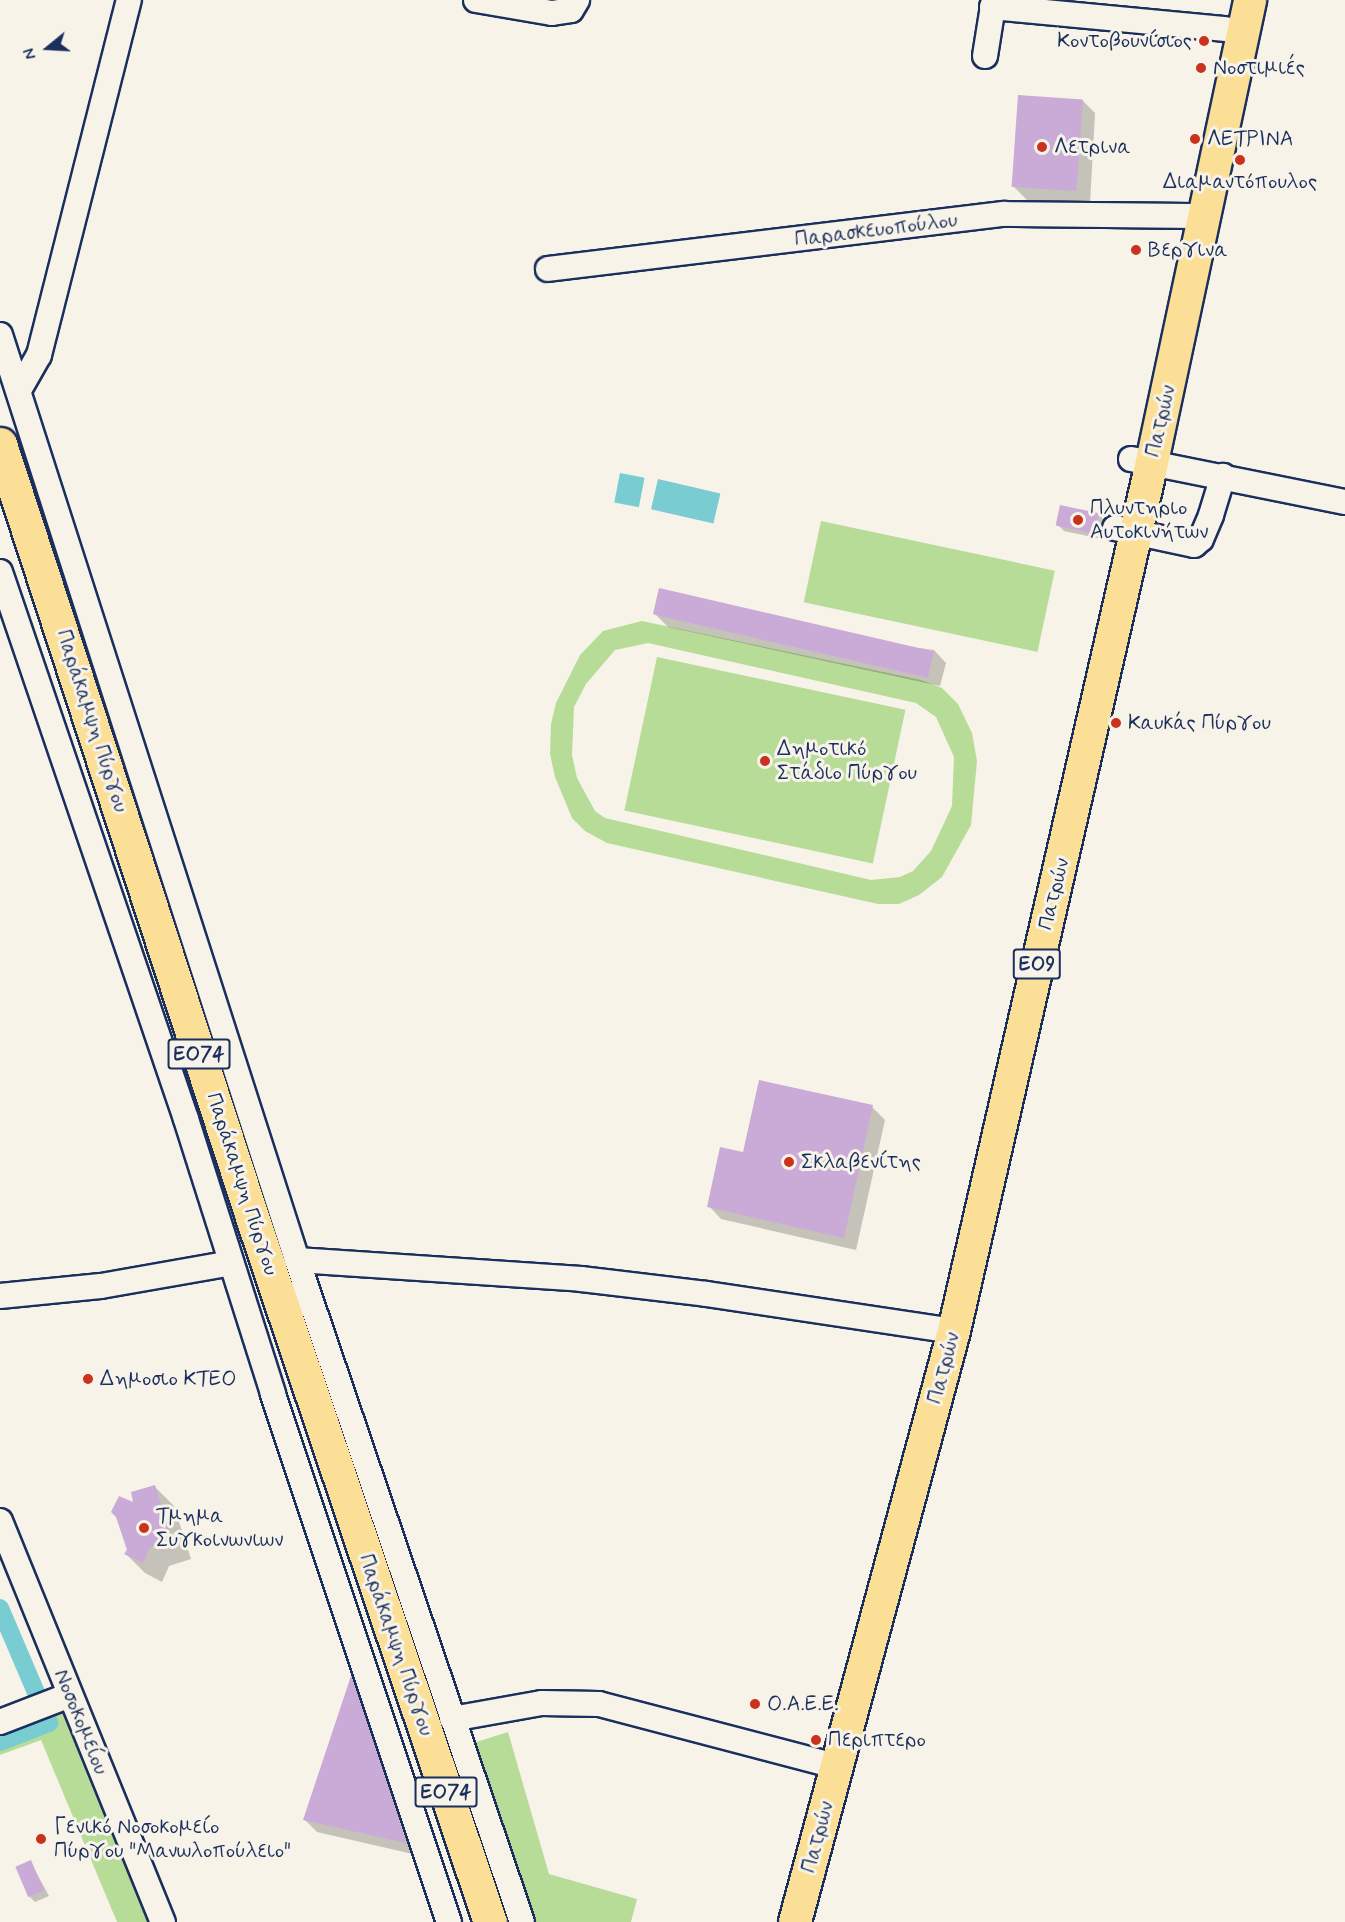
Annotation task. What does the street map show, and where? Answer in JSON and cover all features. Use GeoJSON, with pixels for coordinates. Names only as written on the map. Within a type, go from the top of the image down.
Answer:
{"type":"FeatureCollection","features":[{"type":"Feature","properties":{"kind":"highway","name":"Παράκαμψη Πύργου"},"geometry":{"type":"LineString","coordinates":[[0,444],[252,1217],[490,1922]]}},
{"type":"Feature","properties":{"kind":"main road","name":"Πατρών"},"geometry":{"type":"LineString","coordinates":[[790,1912],[945,1329],[1195,216],[1250,0]]}},
{"type":"Feature","properties":{"kind":"main road","name":"Πατρών"},"geometry":{"type":"LineString","coordinates":[[1195,216],[1229,14]]}},
{"type":"Feature","properties":{"kind":"street"},"geometry":{"type":"LineString","coordinates":[[19,390],[39,355],[129,0]]}},
{"type":"Feature","properties":{"kind":"street"},"geometry":{"type":"LineString","coordinates":[[476,0],[552,13],[571,10],[577,0]]}},
{"type":"Feature","properties":{"kind":"street"},"geometry":{"type":"LineString","coordinates":[[985,56],[993,4],[1229,14]]}},
{"type":"Feature","properties":{"kind":"street","name":"Παρασκευοπούλου"},"geometry":{"type":"LineString","coordinates":[[548,269],[1004,214],[1195,216]]}},
{"type":"Feature","properties":{"kind":"street"},"geometry":{"type":"LineString","coordinates":[[0,335],[297,1260],[522,1922]]}},
{"type":"Feature","properties":{"kind":"street"},"geometry":{"type":"LineString","coordinates":[[1141,460],[1345,502]]}},
{"type":"Feature","properties":{"kind":"street"},"geometry":{"type":"LineString","coordinates":[[1126,531],[1185,545],[1198,543],[1223,476]]}},
{"type":"Feature","properties":{"kind":"street"},"geometry":{"type":"LineString","coordinates":[[0,572],[449,1922]]}},
{"type":"Feature","properties":{"kind":"street"},"geometry":{"type":"LineString","coordinates":[[297,1260],[539,1275],[706,1293],[945,1329]]}},
{"type":"Feature","properties":{"kind":"street"},"geometry":{"type":"LineString","coordinates":[[0,1296],[101,1286],[231,1263]]}},
{"type":"Feature","properties":{"kind":"street","name":"Νοσοκομείου"},"geometry":{"type":"LineString","coordinates":[[0,1521],[163,1922]]}},
{"type":"Feature","properties":{"kind":"street"},"geometry":{"type":"LineString","coordinates":[[0,1722],[70,1695]]}},
{"type":"Feature","properties":{"kind":"street"},"geometry":{"type":"LineString","coordinates":[[452,1719],[542,1704],[599,1704],[829,1765]]}},
{"type":"Feature","properties":{"kind":"green space"},"geometry":{"type":"Polygon","coordinates":[[[821,521],[1055,571],[1038,652],[804,602],[821,521]]]}},
{"type":"Feature","properties":{"kind":"green space"},"geometry":{"type":"Polygon","coordinates":[[[642,621],[921,680],[942,688],[958,704],[972,733],[977,761],[971,825],[942,877],[919,895],[899,904],[878,904],[607,843],[585,831],[572,818],[555,777],[550,754],[551,724],[556,703],[580,655],[603,631],[642,621]],[[648,643],[615,650],[586,684],[574,707],[572,755],[577,778],[595,811],[605,818],[871,880],[900,877],[913,871],[931,851],[952,806],[954,757],[936,717],[916,703],[648,643]]]}},
{"type":"Feature","properties":{"kind":"green space","name":"Δημοτικό Στάδιο Πύργου"},"geometry":{"type":"Polygon","coordinates":[[[657,657],[905,710],[873,863],[624,811],[657,657]]]}},
{"type":"Feature","properties":{"kind":"green space"},"geometry":{"type":"Polygon","coordinates":[[[61,1707],[149,1922],[117,1922],[41,1740],[0,1755],[0,1730],[61,1707]]]}},
{"type":"Feature","properties":{"kind":"green space"},"geometry":{"type":"Polygon","coordinates":[[[508,1732],[549,1874],[637,1899],[631,1922],[535,1922],[473,1743],[508,1732]]]}},
{"type":"Feature","properties":{"kind":"water"},"geometry":{"type":"Polygon","coordinates":[[[620,473],[645,478],[639,507],[614,502],[620,473]]]}},
{"type":"Feature","properties":{"kind":"water"},"geometry":{"type":"Polygon","coordinates":[[[658,479],[720,493],[713,524],[651,509],[658,479]]]}},
{"type":"Feature","properties":{"kind":"building"},"geometry":{"type":"Polygon","coordinates":[[[1018,95],[1083,100],[1076,191],[1012,187],[1018,95]]]}},
{"type":"Feature","properties":{"kind":"building","name":"Πλυντηριο Αυτοκινήτων"},"geometry":{"type":"Polygon","coordinates":[[[1060,505],[1099,513],[1095,534],[1056,526],[1060,505]]]}},
{"type":"Feature","properties":{"kind":"building"},"geometry":{"type":"Polygon","coordinates":[[[659,588],[934,651],[928,678],[653,614],[659,588]]]}},
{"type":"Feature","properties":{"kind":"building","name":"Σκλαβενίτης"},"geometry":{"type":"Polygon","coordinates":[[[759,1080],[873,1105],[844,1238],[707,1207],[720,1147],[743,1152],[759,1080]]]}},
{"type":"Feature","properties":{"kind":"building","name":"Τμημα Συγκοινωνιων"},"geometry":{"type":"Polygon","coordinates":[[[155,1485],[172,1540],[150,1547],[143,1563],[124,1554],[127,1550],[116,1517],[111,1512],[119,1496],[133,1502],[131,1492],[155,1485]]]}},
{"type":"Feature","properties":{"kind":"building"},"geometry":{"type":"Polygon","coordinates":[[[353,1670],[406,1843],[303,1820],[353,1670]]]}},
{"type":"Feature","properties":{"kind":"building"},"geometry":{"type":"Polygon","coordinates":[[[31,1860],[44,1890],[28,1897],[15,1867],[31,1860]]]}},
{"type":"Feature","properties":{"kind":"waterway"},"geometry":{"type":"LineString","coordinates":[[0,1608],[38,1697]]}},
{"type":"Feature","properties":{"kind":"waterway"},"geometry":{"type":"LineString","coordinates":[[0,1742],[49,1723]]}},
{"type":"Feature","properties":{"kind":"place","name":"Κοντοβουνίσιος"},"geometry":{"type":"Point","coordinates":[1204,41]}},
{"type":"Feature","properties":{"kind":"place","name":"Νοστιμιές"},"geometry":{"type":"Point","coordinates":[1201,68]}},
{"type":"Feature","properties":{"kind":"place","name":"ΛΕΤΡΙΝΑ"},"geometry":{"type":"Point","coordinates":[1195,139]}},
{"type":"Feature","properties":{"kind":"place","name":"Λετρινα"},"geometry":{"type":"Point","coordinates":[1042,147]}},
{"type":"Feature","properties":{"kind":"place","name":"Διαμαντόπουλος"},"geometry":{"type":"Point","coordinates":[1240,160]}},
{"type":"Feature","properties":{"kind":"place","name":"Βεργινα"},"geometry":{"type":"Point","coordinates":[1136,250]}},
{"type":"Feature","properties":{"kind":"place","name":"Πλυντηριο Αυτοκινήτων"},"geometry":{"type":"Point","coordinates":[1078,520]}},
{"type":"Feature","properties":{"kind":"place","name":"Καυκάς Πύργου"},"geometry":{"type":"Point","coordinates":[1116,723]}},
{"type":"Feature","properties":{"kind":"place","name":"Δημοτικό Στάδιο Πύργου"},"geometry":{"type":"Point","coordinates":[765,761]}},
{"type":"Feature","properties":{"kind":"place","name":"Σκλαβενίτης"},"geometry":{"type":"Point","coordinates":[789,1162]}},
{"type":"Feature","properties":{"kind":"place","name":"Δημοσιο ΚΤΕΟ"},"geometry":{"type":"Point","coordinates":[88,1379]}},
{"type":"Feature","properties":{"kind":"place","name":"Τμημα Συγκοινωνιων"},"geometry":{"type":"Point","coordinates":[144,1528]}},
{"type":"Feature","properties":{"kind":"place","name":"Ο.Α.Ε.Ε."},"geometry":{"type":"Point","coordinates":[755,1704]}},
{"type":"Feature","properties":{"kind":"place","name":"Περιπτερο"},"geometry":{"type":"Point","coordinates":[816,1740]}},
{"type":"Feature","properties":{"kind":"place","name":"Γενικό Νοσοκομείο Πύργου \"Μανωλοπούλειο\""},"geometry":{"type":"Point","coordinates":[41,1839]}}]}
